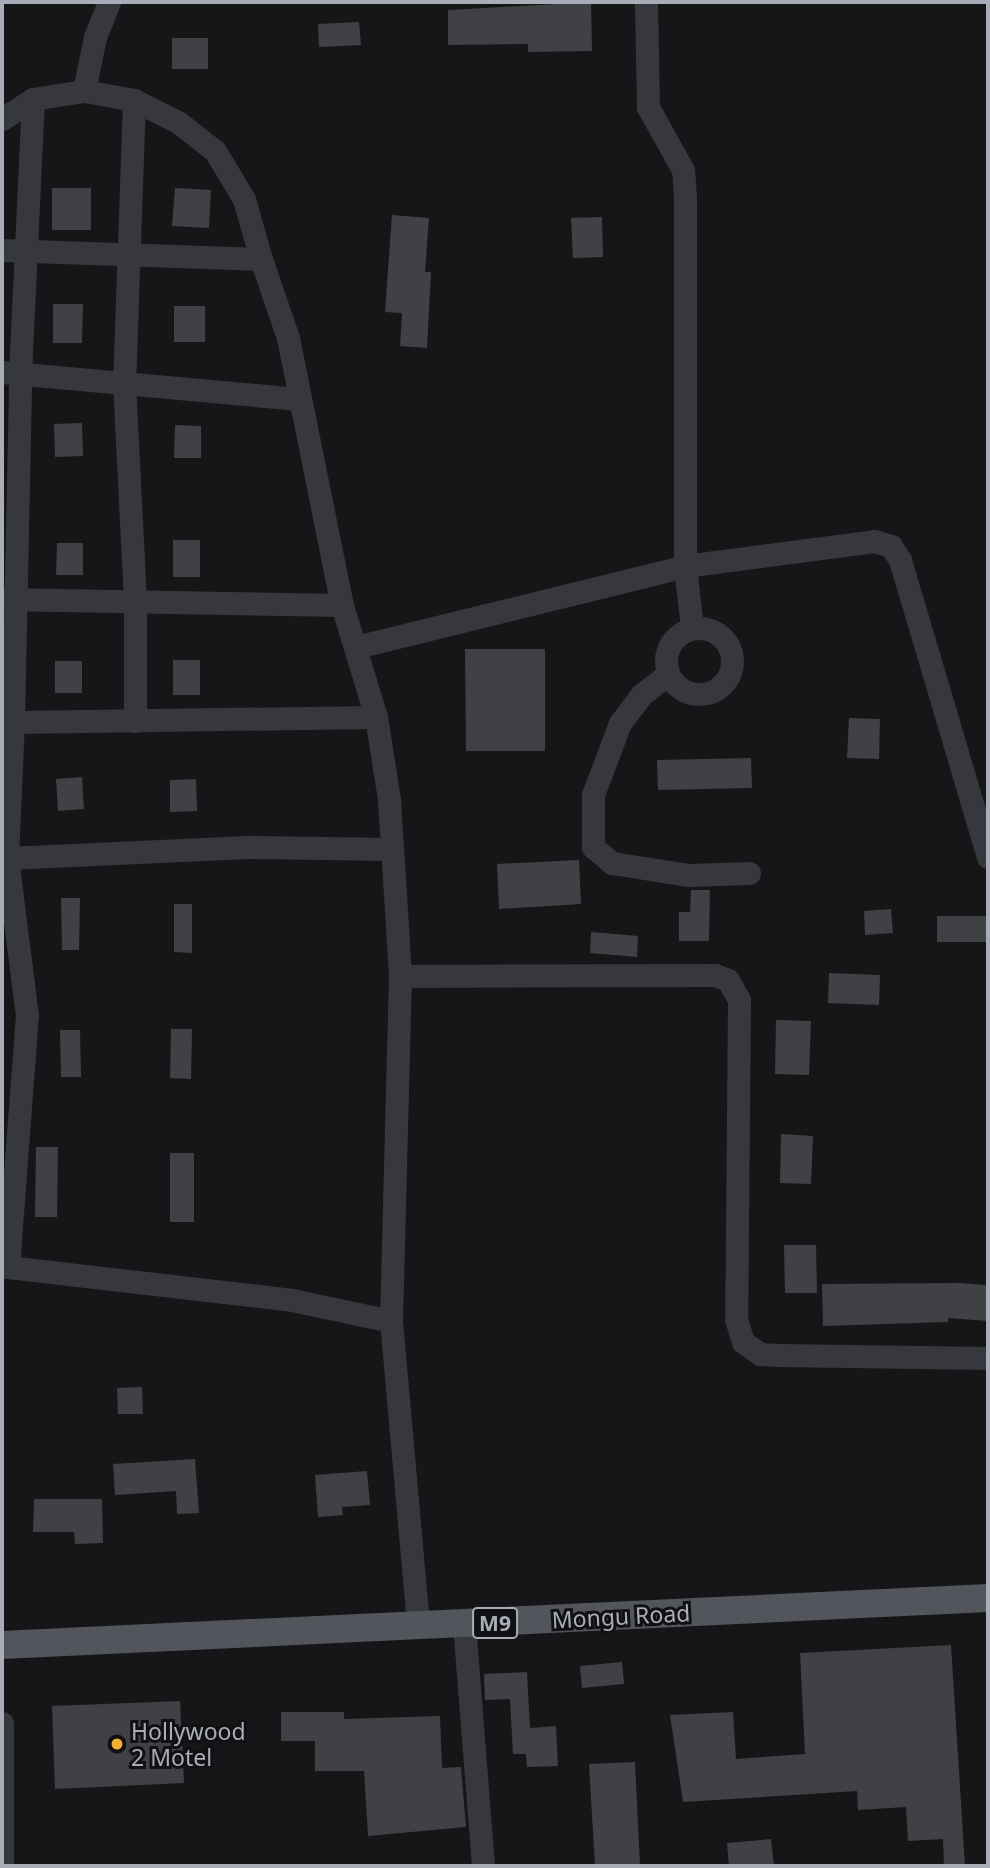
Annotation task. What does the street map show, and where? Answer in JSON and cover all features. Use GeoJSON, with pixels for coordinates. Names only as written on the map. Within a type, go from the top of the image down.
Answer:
{"type":"FeatureCollection","features":[{"type":"Feature","properties":{"kind":"main road","name":"Mongu Road"},"geometry":{"type":"LineString","coordinates":[[2,1645],[988,1598]]}},
{"type":"Feature","properties":{"kind":"street"},"geometry":{"type":"LineString","coordinates":[[83,91],[95,37],[109,2]]}},
{"type":"Feature","properties":{"kind":"street"},"geometry":{"type":"LineString","coordinates":[[646,2],[648,107],[683,170],[685,197],[685,566],[692,628]]}},
{"type":"Feature","properties":{"kind":"street"},"geometry":{"type":"LineString","coordinates":[[2,119],[33,99],[83,91],[134,100],[178,122],[215,151],[244,199],[288,338],[342,605],[376,717],[390,799],[400,976],[391,1321],[418,1625]]}},
{"type":"Feature","properties":{"kind":"street"},"geometry":{"type":"LineString","coordinates":[[33,99],[25,251],[11,373],[7,599],[13,722],[4,858],[27,1016],[5,1266],[292,1300],[391,1321]]}},
{"type":"Feature","properties":{"kind":"street"},"geometry":{"type":"LineString","coordinates":[[134,100],[131,252],[124,383],[135,599],[135,721]]}},
{"type":"Feature","properties":{"kind":"street"},"geometry":{"type":"LineString","coordinates":[[2,250],[131,252],[261,259]]}},
{"type":"Feature","properties":{"kind":"street"},"geometry":{"type":"LineString","coordinates":[[11,373],[299,399]]}},
{"type":"Feature","properties":{"kind":"street"},"geometry":{"type":"LineString","coordinates":[[356,648],[685,566],[874,541],[891,546],[900,560],[988,857]]}},
{"type":"Feature","properties":{"kind":"street"},"geometry":{"type":"LineString","coordinates":[[7,599],[135,599],[342,605]]}},
{"type":"Feature","properties":{"kind":"street"},"geometry":{"type":"LineString","coordinates":[[692,628],[706,628],[727,644],[731,669],[725,682],[714,690],[688,692],[668,674],[669,646],[692,628]]}},
{"type":"Feature","properties":{"kind":"street"},"geometry":{"type":"LineString","coordinates":[[668,674],[642,694],[620,723],[593,795],[593,847],[612,863],[634,867],[689,875],[749,873]]}},
{"type":"Feature","properties":{"kind":"street"},"geometry":{"type":"LineString","coordinates":[[13,722],[376,717]]}},
{"type":"Feature","properties":{"kind":"street"},"geometry":{"type":"LineString","coordinates":[[4,858],[253,847],[391,849]]}},
{"type":"Feature","properties":{"kind":"street"},"geometry":{"type":"LineString","coordinates":[[400,976],[715,975],[727,980],[739,1000],[736,1319],[743,1342],[760,1354],[988,1358]]}},
{"type":"Feature","properties":{"kind":"street"},"geometry":{"type":"LineString","coordinates":[[464,1624],[483,1866]]}},
{"type":"Feature","properties":{"kind":"street"},"geometry":{"type":"LineString","coordinates":[[2,1723],[2,1866]]}},
{"type":"Feature","properties":{"kind":"building"},"geometry":{"type":"Polygon","coordinates":[[[591,2],[592,51],[528,52],[528,44],[448,45],[448,10],[591,2]]]}},
{"type":"Feature","properties":{"kind":"building"},"geometry":{"type":"Polygon","coordinates":[[[359,22],[361,45],[319,47],[318,24],[359,22]]]}},
{"type":"Feature","properties":{"kind":"building"},"geometry":{"type":"Polygon","coordinates":[[[172,38],[208,38],[208,69],[172,69],[172,38]]]}},
{"type":"Feature","properties":{"kind":"building"},"geometry":{"type":"Polygon","coordinates":[[[52,188],[91,188],[91,230],[52,230],[52,188]]]}},
{"type":"Feature","properties":{"kind":"building"},"geometry":{"type":"Polygon","coordinates":[[[175,188],[211,190],[209,228],[172,226],[175,188]]]}},
{"type":"Feature","properties":{"kind":"building"},"geometry":{"type":"Polygon","coordinates":[[[392,215],[429,218],[425,272],[431,272],[427,348],[400,346],[402,313],[385,312],[392,215]]]}},
{"type":"Feature","properties":{"kind":"building"},"geometry":{"type":"Polygon","coordinates":[[[602,217],[603,257],[573,258],[571,218],[602,217]]]}},
{"type":"Feature","properties":{"kind":"building"},"geometry":{"type":"Polygon","coordinates":[[[53,304],[83,304],[82,343],[53,343],[53,304]]]}},
{"type":"Feature","properties":{"kind":"building"},"geometry":{"type":"Polygon","coordinates":[[[174,306],[205,306],[205,342],[174,342],[174,306]]]}},
{"type":"Feature","properties":{"kind":"building"},"geometry":{"type":"Polygon","coordinates":[[[82,423],[83,456],[55,457],[54,424],[82,423]]]}},
{"type":"Feature","properties":{"kind":"building"},"geometry":{"type":"Polygon","coordinates":[[[175,425],[201,426],[201,458],[174,458],[175,425]]]}},
{"type":"Feature","properties":{"kind":"building"},"geometry":{"type":"Polygon","coordinates":[[[173,540],[200,540],[200,577],[173,577],[173,540]]]}},
{"type":"Feature","properties":{"kind":"building"},"geometry":{"type":"Polygon","coordinates":[[[57,543],[83,543],[83,575],[56,575],[57,543]]]}},
{"type":"Feature","properties":{"kind":"building"},"geometry":{"type":"Polygon","coordinates":[[[465,649],[545,649],[545,751],[466,751],[465,649]]]}},
{"type":"Feature","properties":{"kind":"building"},"geometry":{"type":"Polygon","coordinates":[[[173,660],[200,660],[200,695],[173,695],[173,660]]]}},
{"type":"Feature","properties":{"kind":"building"},"geometry":{"type":"Polygon","coordinates":[[[55,661],[82,661],[82,693],[55,693],[55,661]]]}},
{"type":"Feature","properties":{"kind":"building"},"geometry":{"type":"Polygon","coordinates":[[[849,718],[880,719],[879,759],[847,758],[849,718]]]}},
{"type":"Feature","properties":{"kind":"building"},"geometry":{"type":"Polygon","coordinates":[[[751,758],[752,788],[658,790],[657,760],[751,758]]]}},
{"type":"Feature","properties":{"kind":"building"},"geometry":{"type":"Polygon","coordinates":[[[82,777],[84,809],[58,811],[56,779],[82,777]]]}},
{"type":"Feature","properties":{"kind":"building"},"geometry":{"type":"Polygon","coordinates":[[[196,779],[197,811],[170,812],[170,780],[196,779]]]}},
{"type":"Feature","properties":{"kind":"building"},"geometry":{"type":"Polygon","coordinates":[[[579,860],[581,904],[499,909],[497,864],[579,860]]]}},
{"type":"Feature","properties":{"kind":"building"},"geometry":{"type":"Polygon","coordinates":[[[691,890],[710,890],[709,941],[679,941],[679,912],[690,912],[691,890]]]}},
{"type":"Feature","properties":{"kind":"building"},"geometry":{"type":"Polygon","coordinates":[[[61,898],[80,898],[79,950],[62,950],[61,898]]]}},
{"type":"Feature","properties":{"kind":"building"},"geometry":{"type":"Polygon","coordinates":[[[174,904],[192,904],[192,953],[174,952],[174,904]]]}},
{"type":"Feature","properties":{"kind":"building"},"geometry":{"type":"Polygon","coordinates":[[[891,909],[893,933],[865,935],[864,911],[891,909]]]}},
{"type":"Feature","properties":{"kind":"building"},"geometry":{"type":"Polygon","coordinates":[[[937,916],[988,916],[988,942],[937,942],[937,916]]]}},
{"type":"Feature","properties":{"kind":"building"},"geometry":{"type":"Polygon","coordinates":[[[591,932],[638,936],[637,957],[590,953],[591,932]]]}},
{"type":"Feature","properties":{"kind":"building"},"geometry":{"type":"Polygon","coordinates":[[[829,973],[880,975],[879,1005],[828,1003],[829,973]]]}},
{"type":"Feature","properties":{"kind":"building"},"geometry":{"type":"Polygon","coordinates":[[[776,1020],[811,1021],[809,1075],[775,1074],[776,1020]]]}},
{"type":"Feature","properties":{"kind":"building"},"geometry":{"type":"Polygon","coordinates":[[[171,1029],[192,1029],[191,1079],[170,1078],[171,1029]]]}},
{"type":"Feature","properties":{"kind":"building"},"geometry":{"type":"Polygon","coordinates":[[[60,1030],[80,1030],[81,1077],[61,1077],[60,1030]]]}},
{"type":"Feature","properties":{"kind":"building"},"geometry":{"type":"Polygon","coordinates":[[[781,1134],[813,1136],[811,1184],[780,1183],[781,1134]]]}},
{"type":"Feature","properties":{"kind":"building"},"geometry":{"type":"Polygon","coordinates":[[[36,1147],[58,1147],[57,1217],[35,1217],[36,1147]]]}},
{"type":"Feature","properties":{"kind":"building"},"geometry":{"type":"Polygon","coordinates":[[[170,1153],[194,1153],[194,1222],[170,1222],[170,1153]]]}},
{"type":"Feature","properties":{"kind":"building"},"geometry":{"type":"Polygon","coordinates":[[[784,1245],[816,1245],[817,1293],[785,1293],[784,1245]]]}},
{"type":"Feature","properties":{"kind":"building"},"geometry":{"type":"Polygon","coordinates":[[[822,1284],[988,1285],[988,1321],[948,1318],[948,1322],[823,1326],[822,1284]]]}},
{"type":"Feature","properties":{"kind":"building"},"geometry":{"type":"Polygon","coordinates":[[[142,1387],[143,1414],[118,1414],[117,1388],[142,1387]]]}},
{"type":"Feature","properties":{"kind":"building"},"geometry":{"type":"Polygon","coordinates":[[[195,1459],[199,1513],[177,1514],[176,1491],[115,1495],[113,1464],[195,1459]]]}},
{"type":"Feature","properties":{"kind":"building"},"geometry":{"type":"Polygon","coordinates":[[[367,1471],[370,1505],[342,1507],[343,1515],[318,1517],[315,1475],[367,1471]]]}},
{"type":"Feature","properties":{"kind":"building"},"geometry":{"type":"Polygon","coordinates":[[[34,1499],[102,1499],[103,1543],[75,1544],[74,1532],[33,1532],[34,1499]]]}},
{"type":"Feature","properties":{"kind":"building"},"geometry":{"type":"Polygon","coordinates":[[[951,1645],[965,1866],[944,1866],[943,1839],[908,1841],[906,1807],[858,1810],[857,1791],[683,1802],[670,1715],[733,1712],[736,1759],[805,1754],[800,1653],[951,1645]]]}},
{"type":"Feature","properties":{"kind":"building"},"geometry":{"type":"Polygon","coordinates":[[[622,1662],[624,1684],[582,1688],[580,1666],[622,1662]]]}},
{"type":"Feature","properties":{"kind":"building"},"geometry":{"type":"Polygon","coordinates":[[[527,1672],[530,1728],[556,1726],[558,1766],[527,1767],[526,1754],[513,1754],[510,1699],[485,1700],[484,1674],[527,1672]]]}},
{"type":"Feature","properties":{"kind":"building"},"geometry":{"type":"Polygon","coordinates":[[[180,1701],[184,1783],[55,1789],[52,1706],[180,1701]]]}},
{"type":"Feature","properties":{"kind":"building"},"geometry":{"type":"Polygon","coordinates":[[[281,1712],[344,1712],[344,1719],[440,1716],[442,1768],[461,1767],[466,1827],[368,1836],[364,1771],[315,1771],[315,1741],[281,1741],[281,1712]]]}},
{"type":"Feature","properties":{"kind":"building"},"geometry":{"type":"Polygon","coordinates":[[[635,1762],[640,1866],[595,1866],[589,1764],[635,1762]]]}},
{"type":"Feature","properties":{"kind":"building"},"geometry":{"type":"Polygon","coordinates":[[[771,1839],[774,1866],[729,1866],[727,1843],[771,1839]]]}},
{"type":"Feature","properties":{"kind":"place","name":"Hollywood 2 Motel"},"geometry":{"type":"Point","coordinates":[117,1744]}}]}
